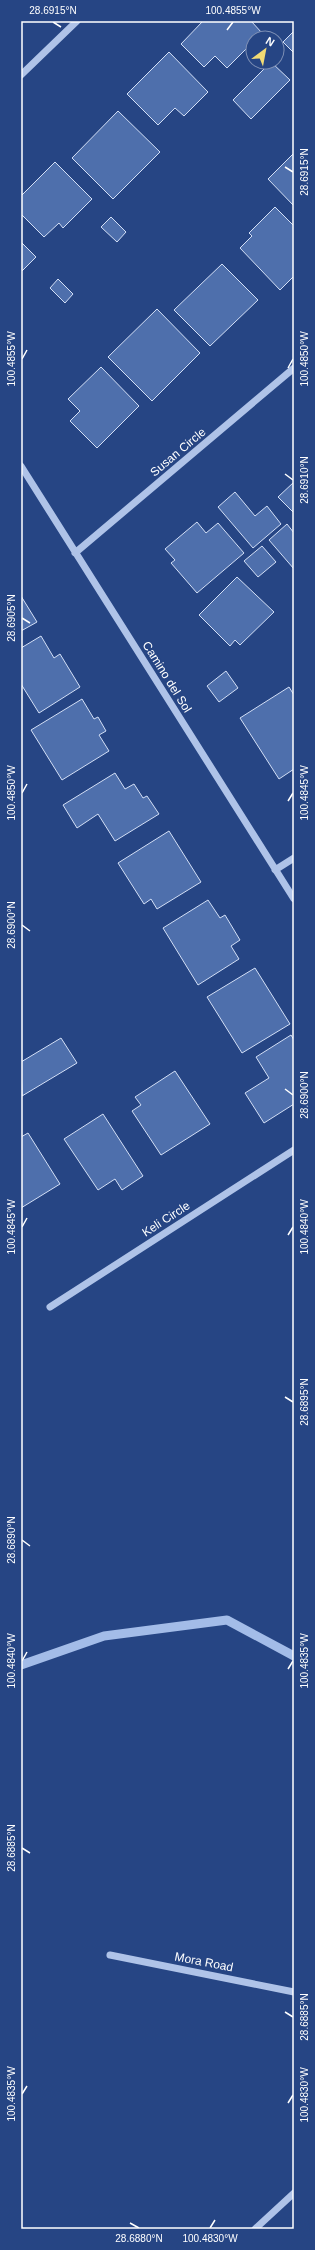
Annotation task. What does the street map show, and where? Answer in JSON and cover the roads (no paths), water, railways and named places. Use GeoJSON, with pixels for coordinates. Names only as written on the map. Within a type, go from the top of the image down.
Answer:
{"type":"FeatureCollection","features":[{"type":"Feature","properties":{"kind":"street"},"geometry":{"type":"LineString","coordinates":[[21,75],[77,21]]}},
{"type":"Feature","properties":{"kind":"street","name":"Susan Circle"},"geometry":{"type":"LineString","coordinates":[[75,553],[294,368]]}},
{"type":"Feature","properties":{"kind":"street","name":"Camino del Sol"},"geometry":{"type":"LineString","coordinates":[[21,466],[294,899]]}},
{"type":"Feature","properties":{"kind":"street"},"geometry":{"type":"LineString","coordinates":[[275,870],[294,858]]}},
{"type":"Feature","properties":{"kind":"street","name":"Keli Circle"},"geometry":{"type":"LineString","coordinates":[[50,1307],[294,1150]]}},
{"type":"Feature","properties":{"kind":"street","name":"Mora Road"},"geometry":{"type":"LineString","coordinates":[[110,1955],[294,1992]]}},
{"type":"Feature","properties":{"kind":"street"},"geometry":{"type":"LineString","coordinates":[[255,2229],[294,2193]]}},
{"type":"Feature","properties":{"kind":"waterway"},"geometry":{"type":"LineString","coordinates":[[21,1665],[104,1636],[227,1620],[294,1656]]}}]}
